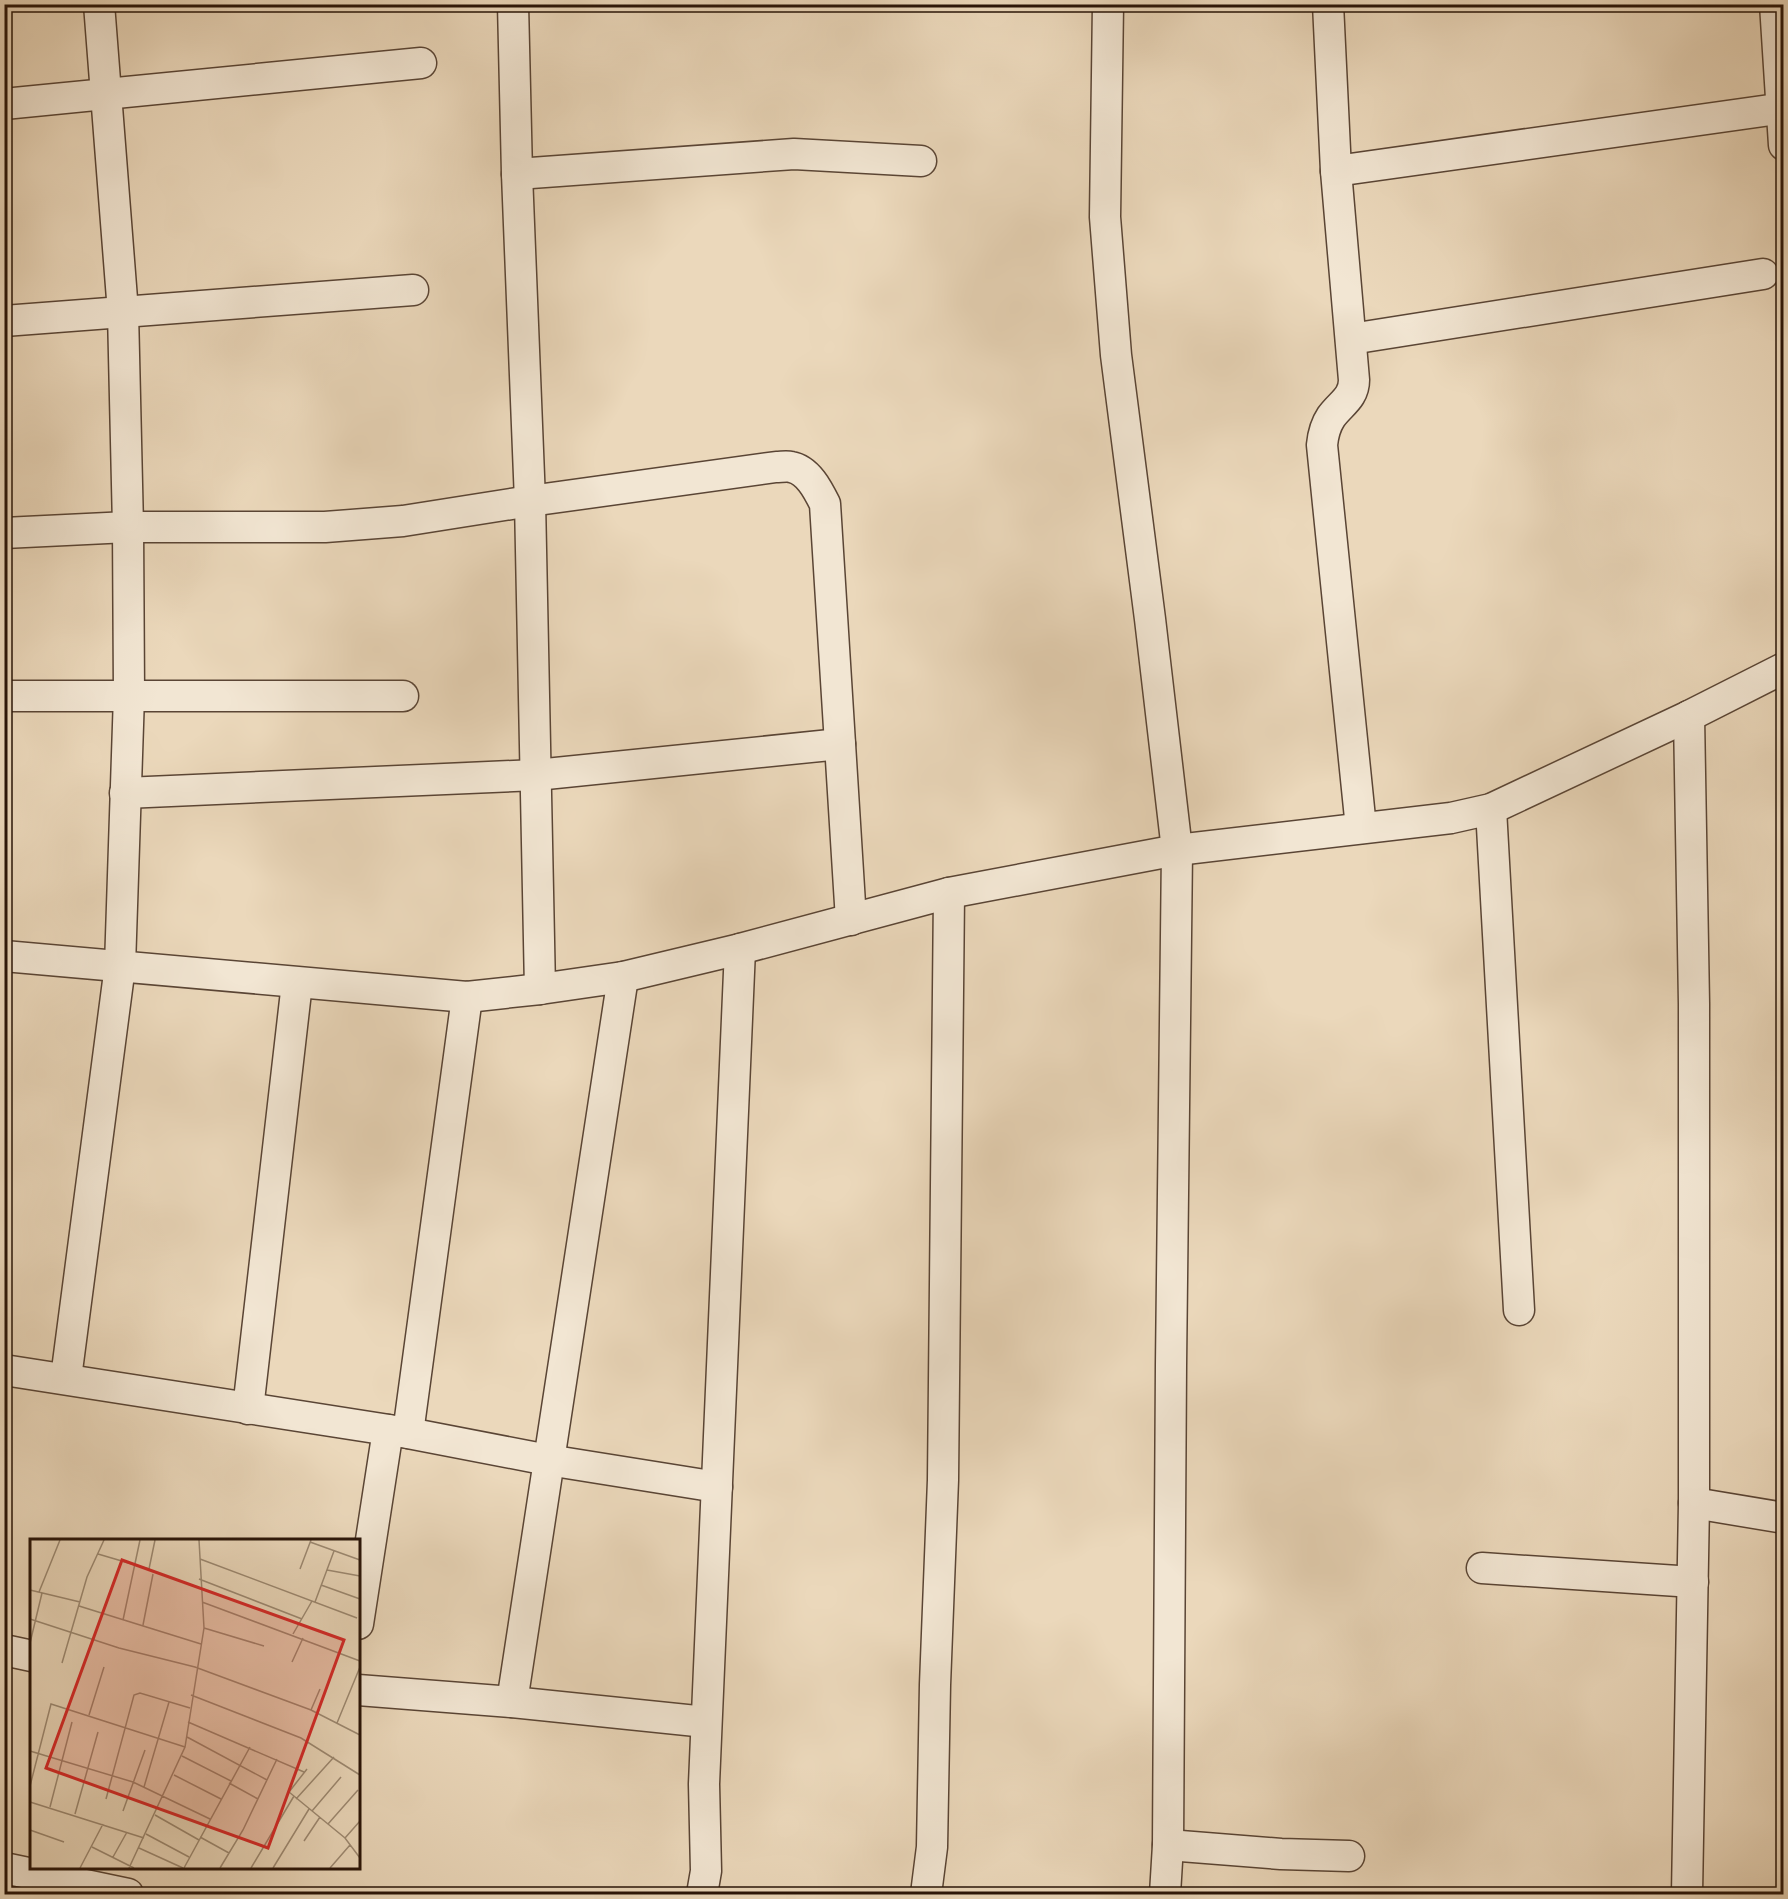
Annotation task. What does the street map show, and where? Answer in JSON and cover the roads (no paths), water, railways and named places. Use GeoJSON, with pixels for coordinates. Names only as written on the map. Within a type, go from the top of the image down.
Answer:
{"type":"FeatureCollection","features":[{"type":"Feature","properties":{"kind":"street"},"geometry":{"type":"LineString","coordinates":[[66,1378],[120,966],[129,695],[123,312],[99,4]]}},
{"type":"Feature","properties":{"kind":"street"},"geometry":{"type":"LineString","coordinates":[[513,4],[517,174],[530,501],[540,989]]}},
{"type":"Feature","properties":{"kind":"street"},"geometry":{"type":"LineString","coordinates":[[1108,4],[1105,217],[1116,355],[1177,850],[1168,1845],[1164,1894]]}},
{"type":"Feature","properties":{"kind":"street"},"geometry":{"type":"LineString","coordinates":[[1328,4],[1336,171],[1354,388],[1350,397],[1331,417],[1323,432],[1322,445],[1361,828]]}},
{"type":"Feature","properties":{"kind":"street"},"geometry":{"type":"LineString","coordinates":[[1775,4],[1784,145]]}},
{"type":"Feature","properties":{"kind":"street"},"geometry":{"type":"LineString","coordinates":[[4,104],[421,63]]}},
{"type":"Feature","properties":{"kind":"street"},"geometry":{"type":"LineString","coordinates":[[1336,171],[1782,108]]}},
{"type":"Feature","properties":{"kind":"street"},"geometry":{"type":"LineString","coordinates":[[517,174],[794,154],[921,161]]}},
{"type":"Feature","properties":{"kind":"street"},"geometry":{"type":"LineString","coordinates":[[1351,339],[1763,274]]}},
{"type":"Feature","properties":{"kind":"street"},"geometry":{"type":"LineString","coordinates":[[4,321],[413,290]]}},
{"type":"Feature","properties":{"kind":"street"},"geometry":{"type":"LineString","coordinates":[[4,533],[128,527],[325,527],[403,521],[530,501],[776,467],[793,467],[805,474],[825,504],[851,920]]}},
{"type":"Feature","properties":{"kind":"street"},"geometry":{"type":"LineString","coordinates":[[4,956],[467,997],[623,977],[740,950],[949,893],[1177,850],[1451,818],[1491,809],[1689,716],[1784,668]]}},
{"type":"Feature","properties":{"kind":"street"},"geometry":{"type":"LineString","coordinates":[[4,696],[403,696]]}},
{"type":"Feature","properties":{"kind":"street"},"geometry":{"type":"LineString","coordinates":[[1687,1894],[1694,1503],[1694,1004],[1689,716]]}},
{"type":"Feature","properties":{"kind":"street"},"geometry":{"type":"LineString","coordinates":[[125,793],[536,775],[840,744]]}},
{"type":"Feature","properties":{"kind":"street"},"geometry":{"type":"LineString","coordinates":[[1491,809],[1519,1310]]}},
{"type":"Feature","properties":{"kind":"street"},"geometry":{"type":"LineString","coordinates":[[926,1894],[932,1847],[935,1685],[943,1480],[949,893]]}},
{"type":"Feature","properties":{"kind":"street"},"geometry":{"type":"LineString","coordinates":[[702,1894],[706,1871],[704,1784],[706,1722],[740,950]]}},
{"type":"Feature","properties":{"kind":"street"},"geometry":{"type":"LineString","coordinates":[[512,1702],[623,977]]}},
{"type":"Feature","properties":{"kind":"street"},"geometry":{"type":"LineString","coordinates":[[248,1409],[297,983]]}},
{"type":"Feature","properties":{"kind":"street"},"geometry":{"type":"LineString","coordinates":[[360,1614],[398,1431],[467,997]]}},
{"type":"Feature","properties":{"kind":"street"},"geometry":{"type":"LineString","coordinates":[[4,1370],[398,1431],[548,1460],[717,1486]]}},
{"type":"Feature","properties":{"kind":"street"},"geometry":{"type":"LineString","coordinates":[[1694,1503],[1784,1518]]}},
{"type":"Feature","properties":{"kind":"street"},"geometry":{"type":"LineString","coordinates":[[1482,1568],[1693,1582]]}},
{"type":"Feature","properties":{"kind":"street"},"geometry":{"type":"LineString","coordinates":[[4,1650],[30,1656]]}},
{"type":"Feature","properties":{"kind":"street"},"geometry":{"type":"LineString","coordinates":[[360,1690],[512,1702],[706,1722]]}},
{"type":"Feature","properties":{"kind":"street"},"geometry":{"type":"LineString","coordinates":[[1168,1845],[1281,1854],[1349,1856]]}},
{"type":"Feature","properties":{"kind":"street"},"geometry":{"type":"LineString","coordinates":[[4,1868],[128,1894]]}}]}
